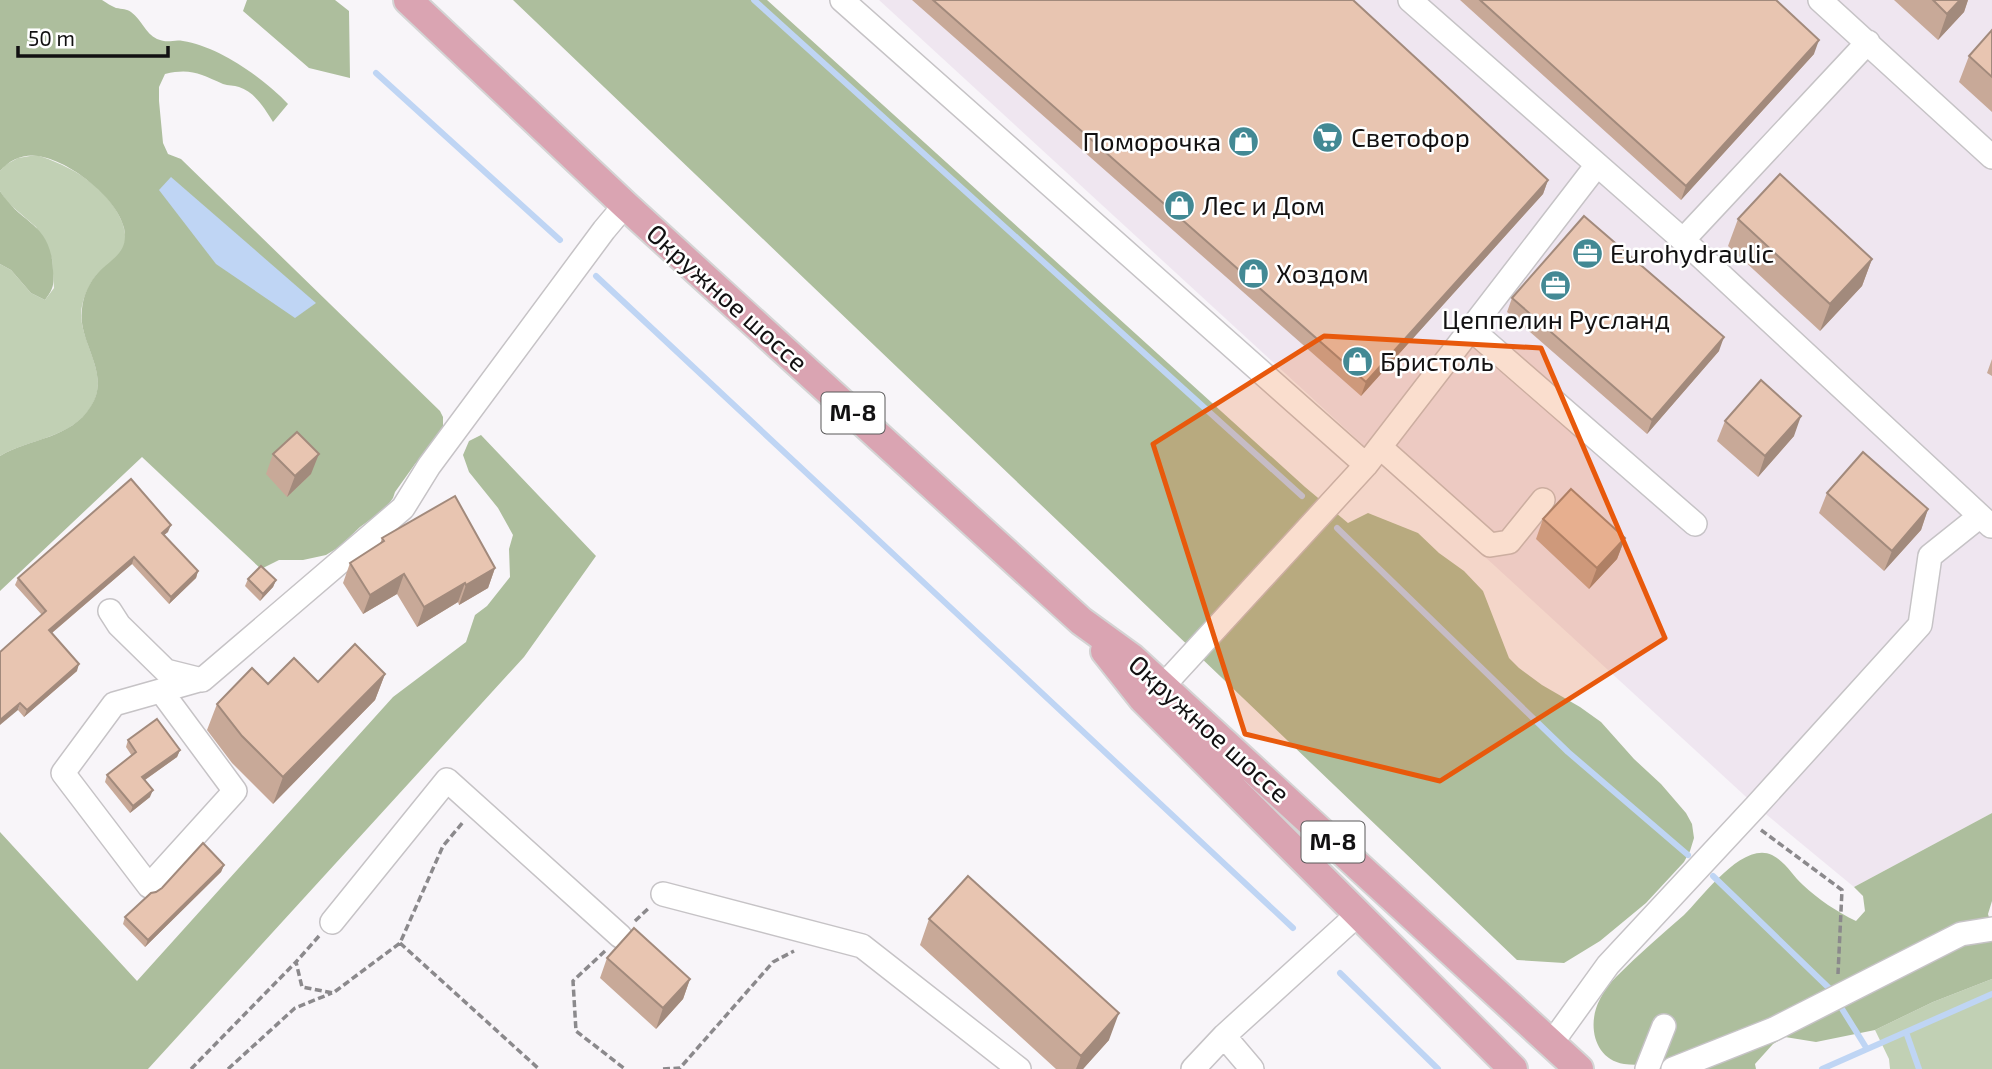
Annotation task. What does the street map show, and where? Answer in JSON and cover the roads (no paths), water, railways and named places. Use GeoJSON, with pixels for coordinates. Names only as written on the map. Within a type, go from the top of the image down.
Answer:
{"type":"FeatureCollection","features":[{"type":"Feature","properties":{"kind":"main road","name":"Окружное шоссе"},"geometry":{"type":"LineString","coordinates":[[408,0],[625,205],[1081,621],[1132,658],[1163,686],[1579,1069]]}},
{"type":"Feature","properties":{"kind":"main road","name":"Окружное шоссе"},"geometry":{"type":"LineString","coordinates":[[1081,621],[1143,699],[1513,1069]]}},
{"type":"Feature","properties":{"kind":"lane"},"geometry":{"type":"LineString","coordinates":[[842,0],[1366,465]]}},
{"type":"Feature","properties":{"kind":"lane"},"geometry":{"type":"LineString","coordinates":[[1410,0],[1683,240],[1986,520],[1930,556],[1920,625],[1608,965],[1551,1044]]}},
{"type":"Feature","properties":{"kind":"lane"},"geometry":{"type":"LineString","coordinates":[[1820,0],[1992,157]]}},
{"type":"Feature","properties":{"kind":"lane"},"geometry":{"type":"LineString","coordinates":[[1683,240],[1868,42]]}},
{"type":"Feature","properties":{"kind":"lane"},"geometry":{"type":"LineString","coordinates":[[1163,686],[1366,465],[1597,164]]}},
{"type":"Feature","properties":{"kind":"lane"},"geometry":{"type":"LineString","coordinates":[[160,691],[234,791],[149,886],[63,773],[114,704],[160,691],[202,680],[403,508],[429,466],[625,205]]}},
{"type":"Feature","properties":{"kind":"lane"},"geometry":{"type":"LineString","coordinates":[[1471,329],[1695,524]]}},
{"type":"Feature","properties":{"kind":"lane"},"geometry":{"type":"LineString","coordinates":[[1380,447],[1490,545],[1509,542],[1544,500]]}},
{"type":"Feature","properties":{"kind":"lane"},"geometry":{"type":"LineString","coordinates":[[110,611],[119,625],[166,671],[202,680]]}},
{"type":"Feature","properties":{"kind":"lane"},"geometry":{"type":"LineString","coordinates":[[332,922],[447,780],[620,936]]}},
{"type":"Feature","properties":{"kind":"lane"},"geometry":{"type":"LineString","coordinates":[[663,894],[862,946],[1019,1069]]}},
{"type":"Feature","properties":{"kind":"lane"},"geometry":{"type":"LineString","coordinates":[[1193,1069],[1224,1036],[1357,915]]}},
{"type":"Feature","properties":{"kind":"lane"},"geometry":{"type":"LineString","coordinates":[[1673,1069],[1774,1029],[1961,934],[1992,929]]}},
{"type":"Feature","properties":{"kind":"lane"},"geometry":{"type":"LineString","coordinates":[[1647,1069],[1664,1026]]}},
{"type":"Feature","properties":{"kind":"lane"},"geometry":{"type":"LineString","coordinates":[[1224,1036],[1246,1067]]}},
{"type":"Feature","properties":{"kind":"water"},"geometry":{"type":"Polygon","coordinates":[[[171,177],[316,303],[295,318],[216,264],[159,190],[171,177]]]}},
{"type":"Feature","properties":{"kind":"waterway"},"geometry":{"type":"LineString","coordinates":[[754,0],[1302,496]]}},
{"type":"Feature","properties":{"kind":"waterway"},"geometry":{"type":"LineString","coordinates":[[376,73],[560,240]]}},
{"type":"Feature","properties":{"kind":"waterway"},"geometry":{"type":"LineString","coordinates":[[596,276],[1293,928]]}},
{"type":"Feature","properties":{"kind":"waterway"},"geometry":{"type":"LineString","coordinates":[[1337,528],[1568,752],[1688,855]]}},
{"type":"Feature","properties":{"kind":"waterway"},"geometry":{"type":"LineString","coordinates":[[1713,876],[1831,990]]}},
{"type":"Feature","properties":{"kind":"waterway"},"geometry":{"type":"LineString","coordinates":[[1340,973],[1438,1069]]}},
{"type":"Feature","properties":{"kind":"waterway"},"geometry":{"type":"LineString","coordinates":[[1822,1069],[1992,994]]}},
{"type":"Feature","properties":{"kind":"waterway"},"geometry":{"type":"LineString","coordinates":[[1839,1004],[1867,1049]]}},
{"type":"Feature","properties":{"kind":"waterway"},"geometry":{"type":"LineString","coordinates":[[1906,1032],[1919,1069]]}},
{"type":"Feature","properties":{"kind":"place","name":"Светофор"},"geometry":{"type":"Point","coordinates":[1328,138]}},
{"type":"Feature","properties":{"kind":"place","name":"Поморочка"},"geometry":{"type":"Point","coordinates":[1244,142]}},
{"type":"Feature","properties":{"kind":"place","name":"Лес и Дом"},"geometry":{"type":"Point","coordinates":[1179,206]}},
{"type":"Feature","properties":{"kind":"place","name":"Eurohydraulic"},"geometry":{"type":"Point","coordinates":[1587,254]}},
{"type":"Feature","properties":{"kind":"place","name":"Хоздом"},"geometry":{"type":"Point","coordinates":[1253,274]}},
{"type":"Feature","properties":{"kind":"place","name":"Цеппелин Русланд"},"geometry":{"type":"Point","coordinates":[1556,285]}},
{"type":"Feature","properties":{"kind":"place","name":"Бристоль"},"geometry":{"type":"Point","coordinates":[1357,362]}}]}
